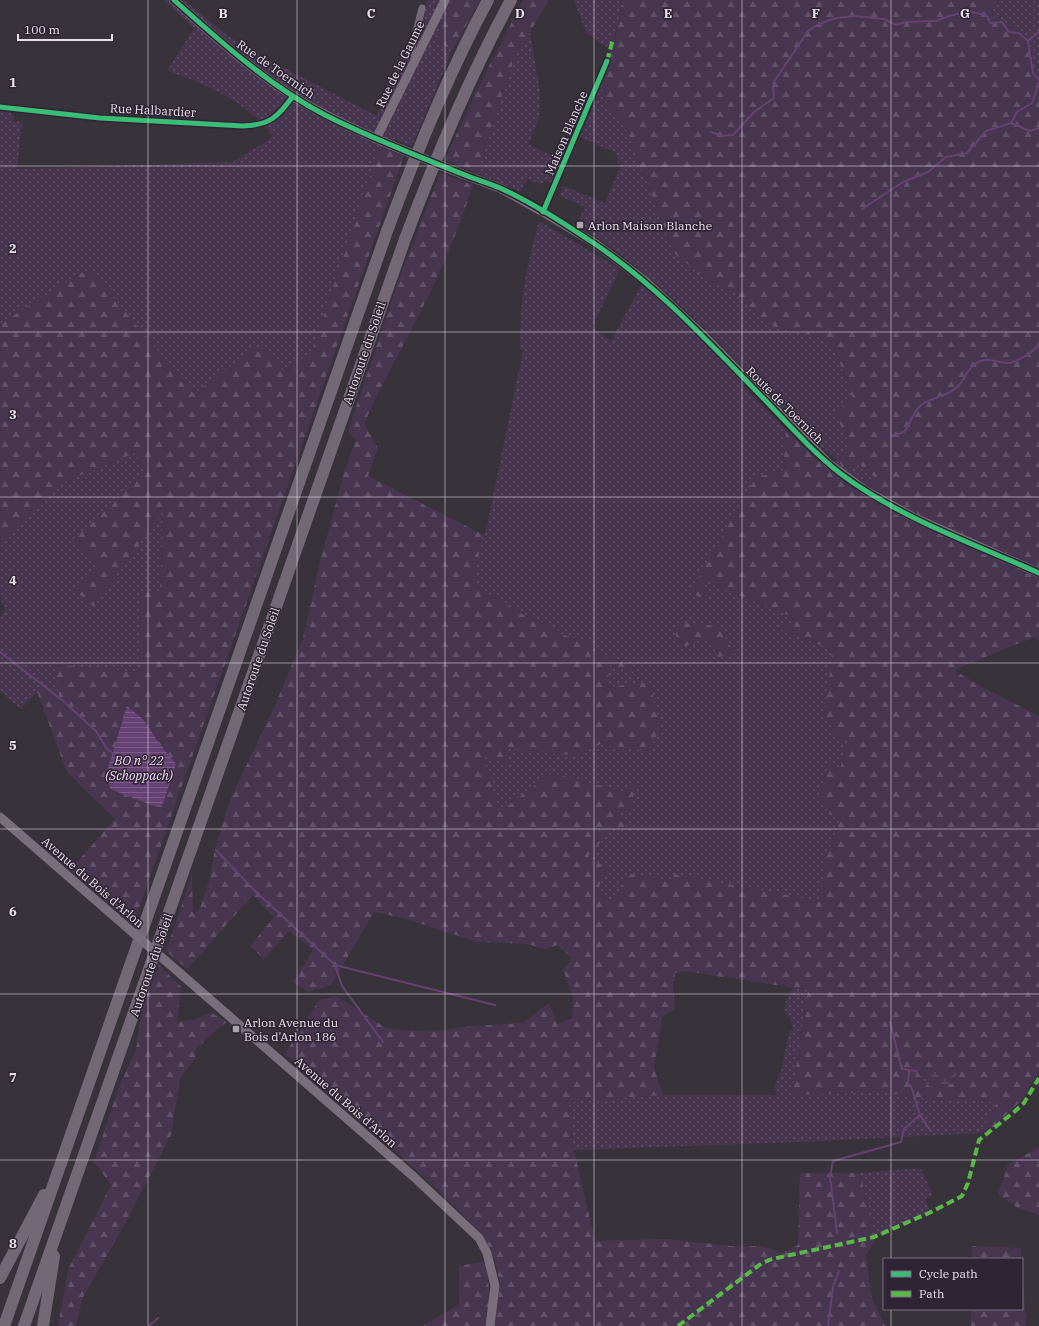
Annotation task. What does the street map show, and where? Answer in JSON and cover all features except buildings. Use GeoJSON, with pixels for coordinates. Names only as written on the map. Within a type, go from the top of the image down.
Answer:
{"type":"FeatureCollection","features":[{"type":"Feature","properties":{"kind":"highway","name":"Autoroute du Soleil"},"geometry":{"type":"LineString","coordinates":[[4,1326],[387,231],[429,125],[453,71],[488,0]]}},
{"type":"Feature","properties":{"kind":"highway","name":"Autoroute du Soleil"},"geometry":{"type":"LineString","coordinates":[[24,1326],[405,239],[455,113],[511,0]]}},
{"type":"Feature","properties":{"kind":"highway"},"geometry":{"type":"LineString","coordinates":[[0,1278],[39,1203],[56,1177]]}},
{"type":"Feature","properties":{"kind":"highway"},"geometry":{"type":"LineString","coordinates":[[43,1326],[53,1270],[56,1237]]}},
{"type":"Feature","properties":{"kind":"main road","name":"Rue de Toernich"},"geometry":{"type":"LineString","coordinates":[[174,0],[246,63],[292,96],[325,115],[376,139]]}},
{"type":"Feature","properties":{"kind":"main road","name":"Rue de la Gaume"},"geometry":{"type":"LineString","coordinates":[[376,139],[446,0]]}},
{"type":"Feature","properties":{"kind":"main road"},"geometry":{"type":"LineString","coordinates":[[376,139],[500,188],[543,212]]}},
{"type":"Feature","properties":{"kind":"main road","name":"Route de Toernich"},"geometry":{"type":"LineString","coordinates":[[543,212],[596,244],[644,280],[702,334],[791,427],[841,473],[866,491],[913,517],[1039,573]]}},
{"type":"Feature","properties":{"kind":"main road","name":"Avenue du Bois d'Arlon"},"geometry":{"type":"LineString","coordinates":[[0,817],[414,1177],[479,1238],[487,1253],[495,1286],[490,1326]]}},
{"type":"Feature","properties":{"kind":"street"},"geometry":{"type":"LineString","coordinates":[[417,58],[412,52],[412,48],[422,8]]}},
{"type":"Feature","properties":{"kind":"street","name":"Maison Blanche"},"geometry":{"type":"LineString","coordinates":[[543,212],[607,61]]}},
{"type":"Feature","properties":{"kind":"street","name":"Rue Halbardier"},"geometry":{"type":"LineString","coordinates":[[0,107],[100,118],[243,126],[258,125],[267,122],[280,113],[292,96]]}},
{"type":"Feature","properties":{"kind":"green space"},"geometry":{"type":"Polygon","coordinates":[[[163,0],[184,0],[227,35],[249,50],[377,116],[403,53],[428,0],[454,0],[435,38],[452,51],[412,146],[394,139],[389,150],[380,146],[312,351],[284,373],[263,349],[255,348],[194,394],[91,271],[83,272],[0,324],[0,111],[8,112],[13,115],[14,121],[22,122],[17,169],[233,162],[273,137],[252,114],[239,104],[211,88],[167,71],[194,28],[163,0]]]}},
{"type":"Feature","properties":{"kind":"green space"},"geometry":{"type":"Polygon","coordinates":[[[454,0],[480,0],[452,51],[435,38],[454,0]]]}},
{"type":"Feature","properties":{"kind":"green space"},"geometry":{"type":"Polygon","coordinates":[[[523,0],[549,0],[515,57],[476,173],[445,159],[481,82],[523,0]]]}},
{"type":"Feature","properties":{"kind":"green space"},"geometry":{"type":"Polygon","coordinates":[[[574,0],[625,0],[610,49],[586,33],[574,0]]]}},
{"type":"Feature","properties":{"kind":"green space"},"geometry":{"type":"Polygon","coordinates":[[[625,0],[995,0],[992,6],[993,18],[1014,28],[1024,37],[1030,49],[1034,71],[1039,78],[1039,567],[917,514],[866,487],[865,481],[870,484],[874,477],[858,463],[850,472],[837,461],[850,444],[835,414],[852,397],[835,349],[816,336],[779,328],[766,323],[735,293],[707,280],[674,253],[625,126],[607,104],[601,86],[625,0]]]}},
{"type":"Feature","properties":{"kind":"green space"},"geometry":{"type":"Polygon","coordinates":[[[995,0],[1039,0],[1039,78],[1034,71],[1032,54],[1028,40],[1020,31],[993,18],[992,6],[995,0]]]}},
{"type":"Feature","properties":{"kind":"green space"},"geometry":{"type":"Polygon","coordinates":[[[530,32],[540,92],[540,117],[528,144],[563,161],[552,183],[545,180],[542,185],[527,179],[521,192],[476,173],[515,57],[530,32]]]}},
{"type":"Feature","properties":{"kind":"green space"},"geometry":{"type":"Polygon","coordinates":[[[601,86],[607,104],[625,126],[674,253],[707,280],[735,293],[766,323],[779,328],[816,336],[835,349],[852,397],[835,414],[850,444],[837,461],[858,463],[874,477],[870,484],[865,482],[917,514],[1039,567],[1039,579],[955,543],[900,517],[873,502],[823,467],[837,460],[814,441],[702,325],[642,272],[577,224],[585,207],[560,196],[564,186],[605,203],[620,167],[615,152],[580,137],[601,86]]]}},
{"type":"Feature","properties":{"kind":"green space"},"geometry":{"type":"Polygon","coordinates":[[[380,146],[404,156],[133,925],[70,870],[115,819],[67,772],[37,692],[42,687],[54,702],[59,697],[56,665],[138,672],[142,592],[160,593],[163,512],[93,606],[76,591],[99,566],[73,540],[146,470],[135,453],[64,482],[0,547],[0,324],[83,272],[91,271],[194,394],[255,348],[263,348],[285,373],[312,351],[380,146]]]}},
{"type":"Feature","properties":{"kind":"green space"},"geometry":{"type":"Polygon","coordinates":[[[440,173],[473,185],[457,231],[438,276],[364,424],[378,448],[368,476],[482,534],[474,585],[524,615],[558,629],[557,633],[594,644],[592,651],[637,668],[635,674],[610,664],[607,688],[640,682],[650,686],[661,727],[647,755],[631,746],[621,753],[604,742],[578,756],[506,748],[509,764],[484,757],[499,812],[552,773],[627,793],[636,777],[631,811],[619,813],[629,832],[614,827],[588,857],[609,869],[596,891],[613,903],[630,874],[672,881],[674,874],[819,901],[827,856],[841,816],[830,815],[818,797],[829,764],[840,769],[848,741],[839,739],[825,716],[832,650],[778,628],[791,623],[793,617],[703,581],[708,592],[704,600],[694,594],[694,586],[756,477],[785,470],[783,449],[787,431],[836,478],[888,511],[1039,579],[1039,640],[1034,637],[954,670],[980,686],[1039,716],[1039,1071],[1023,1099],[991,1129],[980,1133],[998,1101],[929,1099],[885,1092],[792,1095],[808,990],[684,971],[675,973],[673,987],[675,1008],[662,1017],[654,1068],[663,1095],[568,1102],[574,1150],[595,1241],[667,1239],[731,1246],[759,1246],[773,1249],[781,1253],[798,1245],[800,1173],[860,1173],[875,1241],[866,1255],[872,1299],[885,1326],[494,1326],[500,1284],[495,1260],[483,1235],[437,1189],[285,1054],[319,1000],[336,996],[386,1028],[426,1032],[472,1026],[523,1023],[549,1003],[557,1024],[572,1018],[573,997],[563,970],[572,958],[557,945],[547,949],[526,944],[477,942],[406,919],[374,912],[331,985],[308,992],[293,982],[313,950],[289,931],[264,959],[250,946],[274,917],[253,895],[187,969],[166,951],[192,875],[193,914],[200,908],[209,881],[216,844],[230,800],[276,703],[303,638],[319,566],[345,469],[356,440],[348,431],[398,282],[440,173]]]}},
{"type":"Feature","properties":{"kind":"green space"},"geometry":{"type":"Polygon","coordinates":[[[539,221],[620,269],[592,327],[611,341],[644,280],[747,381],[743,386],[787,431],[783,450],[785,470],[756,477],[694,586],[694,594],[702,580],[793,617],[791,623],[778,628],[832,650],[825,716],[848,740],[840,769],[830,764],[841,816],[827,856],[819,902],[674,874],[672,881],[630,874],[614,903],[596,891],[588,857],[614,827],[628,831],[619,813],[636,778],[627,793],[552,773],[498,813],[484,756],[508,764],[505,748],[578,756],[604,742],[621,752],[640,682],[607,688],[610,664],[635,674],[637,668],[592,651],[593,644],[557,633],[558,629],[524,615],[474,585],[482,534],[485,535],[523,351],[520,349],[522,300],[527,269],[539,221]]]}},
{"type":"Feature","properties":{"kind":"green space"},"geometry":{"type":"Polygon","coordinates":[[[135,453],[146,470],[73,540],[163,512],[160,593],[142,592],[138,672],[57,665],[59,697],[54,702],[42,687],[21,709],[0,691],[0,618],[5,610],[0,597],[0,547],[64,482],[135,453]]]}},
{"type":"Feature","properties":{"kind":"green space"},"geometry":{"type":"Polygon","coordinates":[[[687,623],[718,626],[735,654],[718,657],[709,637],[685,646],[675,644],[677,625],[687,623]]]}},
{"type":"Feature","properties":{"kind":"green space"},"geometry":{"type":"Polygon","coordinates":[[[159,965],[181,987],[177,1022],[193,1020],[212,1013],[227,1022],[210,1035],[195,1051],[196,1058],[180,1078],[171,1135],[122,1229],[82,1299],[76,1326],[58,1326],[68,1270],[111,1185],[94,1162],[118,1089],[136,1049],[142,1008],[159,965]]]}},
{"type":"Feature","properties":{"kind":"green space"},"geometry":{"type":"Polygon","coordinates":[[[793,988],[808,990],[792,1095],[885,1092],[929,1099],[998,1101],[980,1133],[800,1142],[574,1150],[568,1102],[663,1095],[777,1095],[774,1088],[782,1069],[789,1031],[793,1030],[790,1018],[785,1014],[785,1006],[786,1000],[793,988]]]}},
{"type":"Feature","properties":{"kind":"green space"},"geometry":{"type":"Polygon","coordinates":[[[938,1069],[954,1071],[956,1074],[955,1082],[930,1087],[916,1071],[938,1069]]]}},
{"type":"Feature","properties":{"kind":"green space"},"geometry":{"type":"Polygon","coordinates":[[[1039,1147],[1039,1215],[1018,1208],[998,1194],[1008,1165],[1039,1147]]]}},
{"type":"Feature","properties":{"kind":"green space"},"geometry":{"type":"Polygon","coordinates":[[[921,1168],[933,1195],[925,1199],[931,1212],[874,1237],[860,1173],[921,1168]]]}},
{"type":"Feature","properties":{"kind":"green space"},"geometry":{"type":"Polygon","coordinates":[[[972,1246],[1021,1248],[1021,1258],[972,1258],[972,1246]]]}},
{"type":"Feature","properties":{"kind":"green space"},"geometry":{"type":"Polygon","coordinates":[[[486,1261],[490,1298],[484,1326],[423,1326],[459,1304],[459,1266],[486,1261]]]}},
{"type":"Feature","properties":{"kind":"green space"},"geometry":{"type":"Polygon","coordinates":[[[1023,1282],[1026,1326],[971,1326],[971,1310],[1023,1310],[1023,1282]]]}},
{"type":"Feature","properties":{"kind":"water","name":"BO n° 22 (Schoppach)"},"geometry":{"type":"Polygon","coordinates":[[[127,706],[144,720],[158,742],[176,764],[163,804],[154,806],[110,789],[107,771],[127,706]]]}},
{"type":"Feature","properties":{"kind":"waterway"},"geometry":{"type":"LineString","coordinates":[[711,132],[723,136],[733,135],[754,112],[774,98],[773,83],[808,31],[819,24],[836,18],[855,16],[884,19],[896,25],[906,22],[936,21],[969,11],[987,16],[990,23],[1002,22],[1009,32],[1019,33],[1028,41],[1039,32]]}},
{"type":"Feature","properties":{"kind":"waterway"},"geometry":{"type":"LineString","coordinates":[[1028,41],[1033,73],[1039,80]]}},
{"type":"Feature","properties":{"kind":"waterway"},"geometry":{"type":"LineString","coordinates":[[1011,123],[1017,112],[1032,103],[1039,83]]}},
{"type":"Feature","properties":{"kind":"waterway"},"geometry":{"type":"LineString","coordinates":[[862,209],[903,182],[928,172],[946,157],[967,153],[986,131],[1011,123],[1030,131],[1039,128]]}},
{"type":"Feature","properties":{"kind":"waterway"},"geometry":{"type":"LineString","coordinates":[[891,436],[904,432],[915,412],[924,403],[956,388],[961,383],[969,369],[975,364],[984,360],[992,360],[1003,363],[1016,361],[1039,345]]}},
{"type":"Feature","properties":{"kind":"waterway"},"geometry":{"type":"LineString","coordinates":[[0,652],[62,700],[96,731],[107,749],[114,754]]}},
{"type":"Feature","properties":{"kind":"waterway"},"geometry":{"type":"LineString","coordinates":[[216,850],[255,891],[335,965],[342,986],[383,1042]]}},
{"type":"Feature","properties":{"kind":"waterway"},"geometry":{"type":"LineString","coordinates":[[335,965],[495,1005]]}},
{"type":"Feature","properties":{"kind":"waterway"},"geometry":{"type":"LineString","coordinates":[[837,1233],[830,1177],[833,1161],[901,1142],[904,1129],[920,1115],[911,1086],[908,1084],[909,1070],[902,1069],[890,1022]]}},
{"type":"Feature","properties":{"kind":"waterway"},"geometry":{"type":"LineString","coordinates":[[909,1070],[916,1071]]}},
{"type":"Feature","properties":{"kind":"waterway"},"geometry":{"type":"LineString","coordinates":[[920,1115],[931,1131]]}},
{"type":"Feature","properties":{"kind":"waterway"},"geometry":{"type":"LineString","coordinates":[[828,1326],[833,1287],[839,1271]]}},
{"type":"Feature","properties":{"kind":"waterway"},"geometry":{"type":"LineString","coordinates":[[149,1326],[158,1318]]}},
{"type":"Feature","properties":{"kind":"marked path"},"geometry":{"type":"LineString","coordinates":[[607,61],[613,39]]}},
{"type":"Feature","properties":{"kind":"marked path"},"geometry":{"type":"LineString","coordinates":[[678,1326],[762,1263],[772,1259],[874,1237],[931,1212],[962,1196],[968,1183],[979,1140],[1024,1103],[1039,1078]]}},
{"type":"Feature","properties":{"kind":"cycle path"},"geometry":{"type":"LineString","coordinates":[[174,0],[246,62],[265,77],[304,103],[325,115],[377,139],[469,177],[500,188],[537,207],[584,236],[619,261],[663,298],[705,338],[812,448],[841,474],[887,504],[912,517],[1039,573]]}},
{"type":"Feature","properties":{"kind":"cycle path"},"geometry":{"type":"LineString","coordinates":[[543,212],[607,61]]}},
{"type":"Feature","properties":{"kind":"cycle path"},"geometry":{"type":"LineString","coordinates":[[0,107],[100,118],[243,126],[267,122],[278,114],[293,96]]}},
{"type":"Feature","properties":{"kind":"place","name":"Arlon Maison Blanche"},"geometry":{"type":"Point","coordinates":[580,225]}},
{"type":"Feature","properties":{"kind":"place","name":"Arlon Avenue du Bois d'Arlon 186"},"geometry":{"type":"Point","coordinates":[236,1029]}}]}
